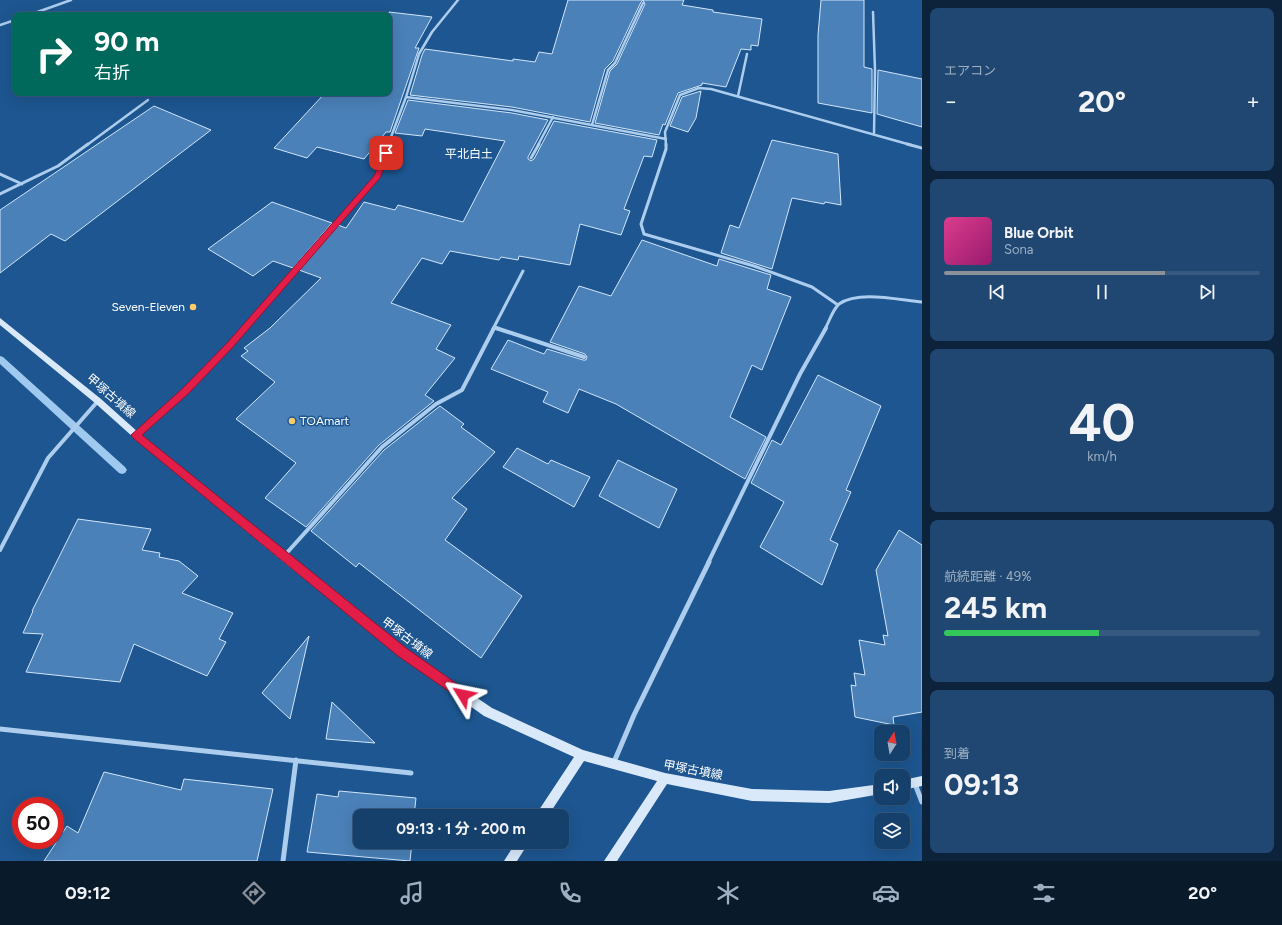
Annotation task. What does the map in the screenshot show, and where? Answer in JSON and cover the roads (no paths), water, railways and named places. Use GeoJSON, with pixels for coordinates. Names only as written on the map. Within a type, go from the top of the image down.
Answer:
{"type":"FeatureCollection","features":[{"type":"Feature","properties":{"kind":"main road","name":"甲塚古墳線"},"geometry":{"type":"LineString","coordinates":[[0,321],[284,557],[402,652],[488,712],[582,755],[613,765],[665,778],[752,795],[829,796],[874,790]]}},
{"type":"Feature","properties":{"kind":"main road"},"geometry":{"type":"LineString","coordinates":[[546,809],[582,755]]}},
{"type":"Feature","properties":{"kind":"main road"},"geometry":{"type":"LineString","coordinates":[[610,861],[665,778]]}},
{"type":"Feature","properties":{"kind":"main road"},"geometry":{"type":"LineString","coordinates":[[510,861],[518,849]]}},
{"type":"Feature","properties":{"kind":"street"},"geometry":{"type":"LineString","coordinates":[[37,12],[71,0]]}},
{"type":"Feature","properties":{"kind":"street"},"geometry":{"type":"LineString","coordinates":[[136,435],[186,390],[230,345],[377,176],[406,97],[419,54],[432,32],[458,0]]}},
{"type":"Feature","properties":{"kind":"street"},"geometry":{"type":"LineString","coordinates":[[592,125],[608,70],[615,63],[644,3]]}},
{"type":"Feature","properties":{"kind":"street"},"geometry":{"type":"LineString","coordinates":[[873,12],[875,70],[874,134]]}},
{"type":"Feature","properties":{"kind":"street"},"geometry":{"type":"LineString","coordinates":[[1,25],[12,21]]}},
{"type":"Feature","properties":{"kind":"street"},"geometry":{"type":"LineString","coordinates":[[738,96],[747,54]]}},
{"type":"Feature","properties":{"kind":"street"},"geometry":{"type":"LineString","coordinates":[[838,305],[812,287],[754,266],[644,234],[641,224],[666,149],[665,132],[680,95],[699,88],[711,89],[922,148]]}},
{"type":"Feature","properties":{"kind":"street"},"geometry":{"type":"LineString","coordinates":[[406,97],[512,110],[666,139]]}},
{"type":"Feature","properties":{"kind":"street"},"geometry":{"type":"LineString","coordinates":[[0,194],[58,166],[148,100]]}},
{"type":"Feature","properties":{"kind":"street"},"geometry":{"type":"LineString","coordinates":[[531,158],[552,117]]}},
{"type":"Feature","properties":{"kind":"street"},"geometry":{"type":"LineString","coordinates":[[0,174],[22,184]]}},
{"type":"Feature","properties":{"kind":"street"},"geometry":{"type":"LineString","coordinates":[[284,557],[382,447],[436,404],[462,390],[523,272]]}},
{"type":"Feature","properties":{"kind":"street"},"geometry":{"type":"LineString","coordinates":[[613,765],[638,708],[796,381],[838,305],[852,298],[922,302]]}},
{"type":"Feature","properties":{"kind":"street"},"geometry":{"type":"LineString","coordinates":[[494,328],[584,357]]}},
{"type":"Feature","properties":{"kind":"street"},"geometry":{"type":"LineString","coordinates":[[0,550],[48,458],[98,401]]}},
{"type":"Feature","properties":{"kind":"street"},"geometry":{"type":"LineString","coordinates":[[0,729],[411,773]]}},
{"type":"Feature","properties":{"kind":"street"},"geometry":{"type":"LineString","coordinates":[[283,861],[296,760]]}},
{"type":"Feature","properties":{"kind":"street"},"geometry":{"type":"LineString","coordinates":[[918,782],[922,802]]}},
{"type":"Feature","properties":{"kind":"waterway"},"geometry":{"type":"LineString","coordinates":[[0,359],[122,470]]}},
{"type":"Feature","properties":{"kind":"place","name":"Seven-Eleven"},"geometry":{"type":"Point","coordinates":[193,307]}},
{"type":"Feature","properties":{"kind":"place","name":"TOAmart"},"geometry":{"type":"Point","coordinates":[292,421]}},
{"type":"Feature","properties":{"kind":"district","name":"平北白土"},"geometry":{"type":"Point","coordinates":[469,154]}}]}
